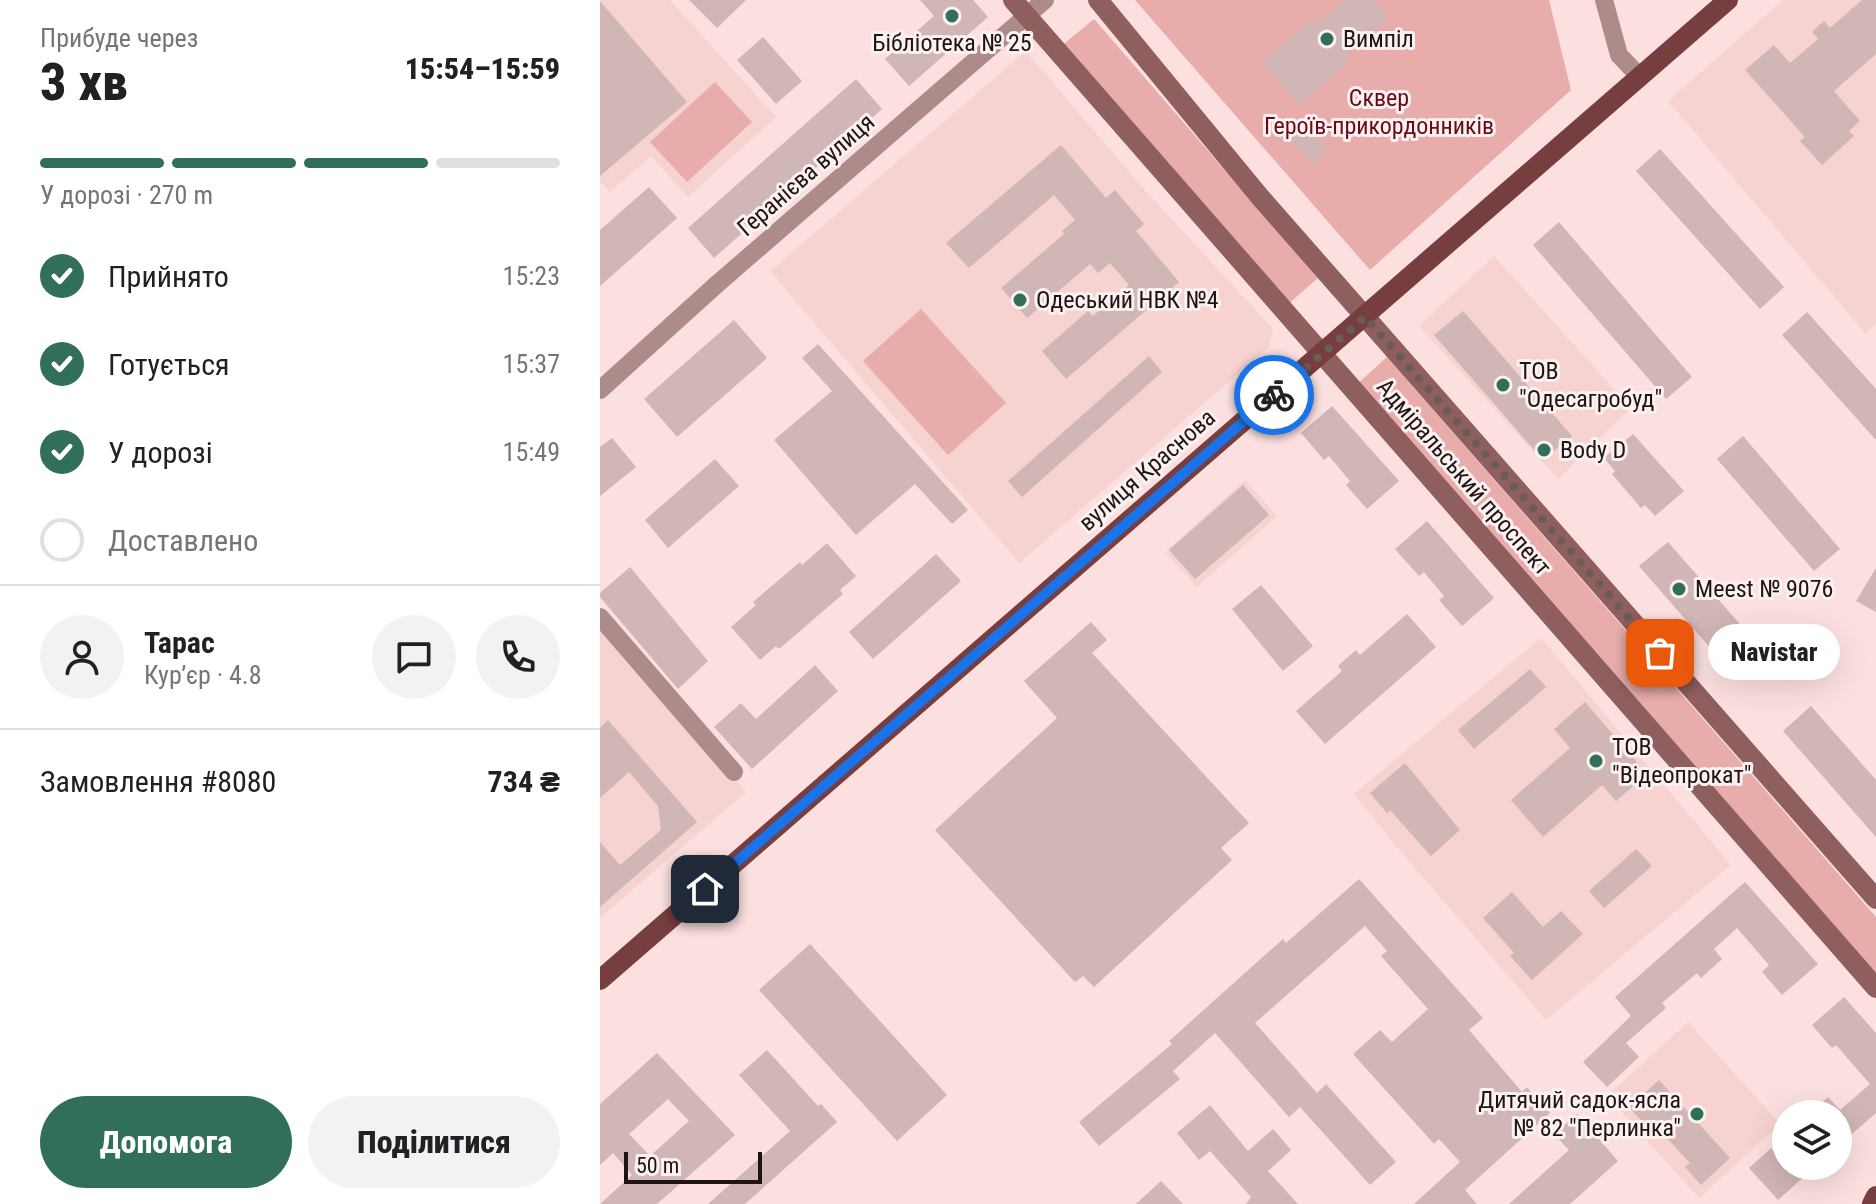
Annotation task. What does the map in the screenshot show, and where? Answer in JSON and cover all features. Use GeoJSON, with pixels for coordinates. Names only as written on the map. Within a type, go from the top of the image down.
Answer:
{"type":"FeatureCollection","features":[{"type":"Feature","properties":{"kind":"main road","name":"Адміральський проспект"},"geometry":{"type":"LineString","coordinates":[[1013,0],[1876,988]]}},
{"type":"Feature","properties":{"kind":"main road","name":"Адміральський проспект"},"geometry":{"type":"LineString","coordinates":[[1098,0],[1260,197],[1876,899]]}},
{"type":"Feature","properties":{"kind":"main road","name":"вулиця Краснова"},"geometry":{"type":"LineString","coordinates":[[600,980],[1728,0]]}},
{"type":"Feature","properties":{"kind":"main road"},"geometry":{"type":"LineString","coordinates":[[1872,1204],[1876,1196]]}},
{"type":"Feature","properties":{"kind":"street","name":"Геранієва вулиця"},"geometry":{"type":"LineString","coordinates":[[600,390],[716,285],[1045,0]]}},
{"type":"Feature","properties":{"kind":"street"},"geometry":{"type":"LineString","coordinates":[[1604,0],[1619,55],[1640,77]]}},
{"type":"Feature","properties":{"kind":"street"},"geometry":{"type":"LineString","coordinates":[[600,617],[734,772]]}},
{"type":"Feature","properties":{"kind":"shaded area"},"geometry":{"type":"Polygon","coordinates":[[[600,0],[670,0],[776,117],[688,197],[651,156],[610,192],[600,181],[600,0]]]}},
{"type":"Feature","properties":{"kind":"shaded area"},"geometry":{"type":"Polygon","coordinates":[[[1783,0],[1876,0],[1876,323],[1866,334],[1668,101],[1783,0]]]}},
{"type":"Feature","properties":{"kind":"shaded area","name":"Одеський НВК №4"},"geometry":{"type":"Polygon","coordinates":[[[1026,51],[1143,188],[1273,329],[1269,347],[1019,563],[770,271],[1026,51]]]}},
{"type":"Feature","properties":{"kind":"shaded area"},"geometry":{"type":"Polygon","coordinates":[[[1494,256],[1631,408],[1558,479],[1419,326],[1494,256]]]}},
{"type":"Feature","properties":{"kind":"shaded area"},"geometry":{"type":"Polygon","coordinates":[[[1245,480],[1277,516],[1197,587],[1165,552],[1245,480]]]}},
{"type":"Feature","properties":{"kind":"shaded area"},"geometry":{"type":"Polygon","coordinates":[[[600,626],[746,792],[600,918],[600,626]]]}},
{"type":"Feature","properties":{"kind":"shaded area"},"geometry":{"type":"Polygon","coordinates":[[[1541,638],[1731,865],[1546,1020],[1354,794],[1541,638]]]}},
{"type":"Feature","properties":{"kind":"shaded area","name":"Дитячий садок-ясла № 82 \"Перлинка\""},"geometry":{"type":"Polygon","coordinates":[[[1688,1022],[1772,1115],[1772,1131],[1699,1198],[1607,1096],[1688,1022]]]}},
{"type":"Feature","properties":{"kind":"green space","name":"Сквер Героїв-прикордонників"},"geometry":{"type":"Polygon","coordinates":[[[1135,0],[1549,0],[1571,90],[1370,270],[1135,0]]]}},
{"type":"Feature","properties":{"kind":"green space"},"geometry":{"type":"Polygon","coordinates":[[[1094,19],[1318,278],[1286,306],[1059,48],[1094,19]]]}},
{"type":"Feature","properties":{"kind":"green space"},"geometry":{"type":"Polygon","coordinates":[[[715,82],[752,122],[687,182],[650,142],[715,82]]]}},
{"type":"Feature","properties":{"kind":"green space"},"geometry":{"type":"Polygon","coordinates":[[[921,309],[1006,403],[948,455],[863,361],[921,309]]]}},
{"type":"Feature","properties":{"kind":"green space"},"geometry":{"type":"Polygon","coordinates":[[[1387,357],[1876,917],[1876,978],[1355,386],[1387,357]]]}},
{"type":"Feature","properties":{"kind":"building"},"geometry":{"type":"Polygon","coordinates":[[[689,0],[746,0],[717,28],[689,0]]]}},
{"type":"Feature","properties":{"kind":"building"},"geometry":{"type":"Polygon","coordinates":[[[920,0],[973,0],[988,17],[909,86],[885,59],[934,16],[920,0]]]}},
{"type":"Feature","properties":{"kind":"building","name":"Вимпіл"},"geometry":{"type":"Polygon","coordinates":[[[1344,0],[1373,0],[1389,18],[1345,56],[1350,61],[1299,105],[1262,63],[1314,18],[1318,23],[1344,0]]]}},
{"type":"Feature","properties":{"kind":"building"},"geometry":{"type":"Polygon","coordinates":[[[1862,0],[1876,0],[1876,54],[1834,91],[1860,121],[1849,131],[1854,136],[1822,165],[1800,141],[1805,137],[1745,70],[1774,45],[1790,63],[1818,39],[1812,32],[1824,21],[1830,28],[1862,0]]]}},
{"type":"Feature","properties":{"kind":"building"},"geometry":{"type":"Polygon","coordinates":[[[600,1],[687,102],[600,176],[600,1]]]}},
{"type":"Feature","properties":{"kind":"building"},"geometry":{"type":"Polygon","coordinates":[[[763,37],[802,81],[776,104],[737,60],[763,37]]]}},
{"type":"Feature","properties":{"kind":"building"},"geometry":{"type":"Polygon","coordinates":[[[856,79],[882,109],[714,258],[688,228],[856,79]]]}},
{"type":"Feature","properties":{"kind":"building"},"geometry":{"type":"Polygon","coordinates":[[[1303,122],[1328,150],[1313,164],[1287,136],[1303,122]]]}},
{"type":"Feature","properties":{"kind":"building"},"geometry":{"type":"Polygon","coordinates":[[[1061,145],[1106,198],[1115,190],[1144,224],[1136,231],[1179,282],[1066,379],[1042,351],[1088,311],[1093,316],[1129,285],[1110,263],[1098,273],[1090,264],[1027,318],[1001,288],[1064,234],[1062,231],[1075,220],[1054,195],[969,268],[946,243],[1061,145]]]}},
{"type":"Feature","properties":{"kind":"building"},"geometry":{"type":"Polygon","coordinates":[[[1660,149],[1784,287],[1760,309],[1636,171],[1660,149]]]}},
{"type":"Feature","properties":{"kind":"building"},"geometry":{"type":"Polygon","coordinates":[[[649,187],[677,218],[600,286],[600,230],[649,187]]]}},
{"type":"Feature","properties":{"kind":"building"},"geometry":{"type":"Polygon","coordinates":[[[1559,222],[1692,377],[1666,399],[1533,245],[1559,222]]]}},
{"type":"Feature","properties":{"kind":"building","name":"ТОВ \"Одесагробуд\""},"geometry":{"type":"Polygon","coordinates":[[[1463,311],[1572,436],[1543,460],[1434,335],[1463,311]]]}},
{"type":"Feature","properties":{"kind":"building"},"geometry":{"type":"Polygon","coordinates":[[[1807,312],[1876,389],[1876,440],[1782,335],[1807,312]]]}},
{"type":"Feature","properties":{"kind":"building"},"geometry":{"type":"Polygon","coordinates":[[[734,320],[767,358],[677,437],[644,399],[734,320]]]}},
{"type":"Feature","properties":{"kind":"building"},"geometry":{"type":"Polygon","coordinates":[[[818,344],[968,510],[952,524],[915,484],[856,535],[774,440],[832,391],[802,358],[818,344]]]}},
{"type":"Feature","properties":{"kind":"building"},"geometry":{"type":"Polygon","coordinates":[[[1149,356],[1162,372],[1022,497],[1008,481],[1149,356]]]}},
{"type":"Feature","properties":{"kind":"building"},"geometry":{"type":"Polygon","coordinates":[[[1332,406],[1399,481],[1367,509],[1346,485],[1350,481],[1329,456],[1324,460],[1301,433],[1332,406]]]}},
{"type":"Feature","properties":{"kind":"building"},"geometry":{"type":"Polygon","coordinates":[[[1633,434],[1684,491],[1655,516],[1645,505],[1641,508],[1612,474],[1615,471],[1604,458],[1633,434]]]}},
{"type":"Feature","properties":{"kind":"building"},"geometry":{"type":"Polygon","coordinates":[[[1743,436],[1840,549],[1814,571],[1717,459],[1743,436]]]}},
{"type":"Feature","properties":{"kind":"building"},"geometry":{"type":"Polygon","coordinates":[[[612,438],[636,467],[600,496],[600,447],[612,438]]]}},
{"type":"Feature","properties":{"kind":"building"},"geometry":{"type":"Polygon","coordinates":[[[715,459],[739,486],[668,548],[645,520],[715,459]]]}},
{"type":"Feature","properties":{"kind":"building"},"geometry":{"type":"Polygon","coordinates":[[[1243,485],[1269,515],[1195,579],[1169,550],[1243,485]]]}},
{"type":"Feature","properties":{"kind":"building"},"geometry":{"type":"Polygon","coordinates":[[[1427,521],[1494,598],[1462,626],[1439,600],[1444,596],[1424,572],[1419,576],[1395,549],[1427,521]]]}},
{"type":"Feature","properties":{"kind":"building"},"geometry":{"type":"Polygon","coordinates":[[[1668,542],[1766,654],[1737,679],[1639,566],[1668,542]]]}},
{"type":"Feature","properties":{"kind":"building"},"geometry":{"type":"Polygon","coordinates":[[[827,543],[856,576],[840,590],[843,594],[779,649],[776,646],[760,660],[731,627],[756,605],[753,602],[827,543]]]}},
{"type":"Feature","properties":{"kind":"building"},"geometry":{"type":"Polygon","coordinates":[[[936,554],[961,581],[873,659],[849,632],[936,554]]]}},
{"type":"Feature","properties":{"kind":"building"},"geometry":{"type":"Polygon","coordinates":[[[630,567],[708,661],[678,689],[600,597],[600,593],[630,567]]]}},
{"type":"Feature","properties":{"kind":"building"},"geometry":{"type":"Polygon","coordinates":[[[1876,568],[1876,612],[1856,601],[1876,568]]]}},
{"type":"Feature","properties":{"kind":"building"},"geometry":{"type":"Polygon","coordinates":[[[1261,585],[1313,646],[1283,671],[1232,609],[1261,585]]]}},
{"type":"Feature","properties":{"kind":"building"},"geometry":{"type":"Polygon","coordinates":[[[1407,614],[1436,647],[1325,744],[1296,711],[1342,671],[1338,666],[1356,650],[1360,655],[1407,614]]]}},
{"type":"Feature","properties":{"kind":"building"},"geometry":{"type":"Polygon","coordinates":[[[1091,622],[1107,640],[1092,653],[1249,823],[1221,848],[1232,860],[1094,987],[1083,976],[1075,982],[935,830],[1057,718],[1024,681],[1091,622]]]}},
{"type":"Feature","properties":{"kind":"building"},"geometry":{"type":"Polygon","coordinates":[[[815,665],[838,691],[752,769],[714,727],[741,703],[756,719],[815,665]]]}},
{"type":"Feature","properties":{"kind":"building"},"geometry":{"type":"Polygon","coordinates":[[[1530,669],[1546,687],[1474,749],[1458,730],[1530,669]]]}},
{"type":"Feature","properties":{"kind":"building","name":"ТОВ \"Відеопрокат\""},"geometry":{"type":"Polygon","coordinates":[[[1585,702],[1647,774],[1616,801],[1602,785],[1543,837],[1511,800],[1570,748],[1554,729],[1585,702]]]}},
{"type":"Feature","properties":{"kind":"building"},"geometry":{"type":"Polygon","coordinates":[[[1811,706],[1876,780],[1876,837],[1783,731],[1811,706]]]}},
{"type":"Feature","properties":{"kind":"building"},"geometry":{"type":"Polygon","coordinates":[[[608,720],[697,822],[600,907],[600,842],[620,865],[661,830],[658,806],[629,772],[600,798],[600,728],[608,720]]]}},
{"type":"Feature","properties":{"kind":"building"},"geometry":{"type":"Polygon","coordinates":[[[1405,763],[1460,830],[1431,856],[1390,810],[1387,813],[1370,793],[1405,763]]]}},
{"type":"Feature","properties":{"kind":"building"},"geometry":{"type":"Polygon","coordinates":[[[1636,849],[1652,866],[1604,908],[1589,891],[1636,849]]]}},
{"type":"Feature","properties":{"kind":"building"},"geometry":{"type":"Polygon","coordinates":[[[1359,879],[1483,1018],[1469,1030],[1522,1092],[1527,1087],[1550,1113],[1465,1190],[1477,1204],[1414,1204],[1460,1162],[1439,1139],[1434,1144],[1353,1054],[1380,1030],[1392,1042],[1428,1009],[1381,956],[1387,951],[1365,926],[1255,1023],[1317,1093],[1326,1084],[1396,1162],[1370,1185],[1300,1107],[1289,1117],[1215,1033],[1173,1071],[1180,1079],[1099,1146],[1079,1122],[1172,1044],[1169,1041],[1283,939],[1286,943],[1359,879]]]}},
{"type":"Feature","properties":{"kind":"building"},"geometry":{"type":"Polygon","coordinates":[[[1745,882],[1818,964],[1782,995],[1762,972],[1769,965],[1737,928],[1714,949],[1722,959],[1701,978],[1697,973],[1662,1003],[1666,1008],[1626,1043],[1639,1057],[1607,1087],[1583,1062],[1631,1016],[1615,997],[1745,882]]]}},
{"type":"Feature","properties":{"kind":"building"},"geometry":{"type":"Polygon","coordinates":[[[1512,892],[1543,927],[1561,911],[1583,934],[1532,980],[1510,956],[1514,953],[1483,918],[1512,892]]]}},
{"type":"Feature","properties":{"kind":"building"},"geometry":{"type":"Polygon","coordinates":[[[810,944],[947,1095],[897,1141],[759,990],[810,944]]]}},
{"type":"Feature","properties":{"kind":"building"},"geometry":{"type":"Polygon","coordinates":[[[1844,997],[1876,1033],[1876,1113],[1852,1134],[1852,1100],[1870,1084],[1836,1045],[1832,1048],[1812,1025],[1844,997]]]}},
{"type":"Feature","properties":{"kind":"building"},"geometry":{"type":"Polygon","coordinates":[[[767,1050],[818,1106],[821,1104],[837,1122],[745,1204],[708,1204],[790,1131],[739,1075],[767,1050]]]}},
{"type":"Feature","properties":{"kind":"building"},"geometry":{"type":"Polygon","coordinates":[[[657,1053],[735,1135],[657,1204],[600,1204],[632,1175],[613,1153],[600,1165],[600,1104],[657,1053]],[[668,1099],[629,1134],[650,1156],[689,1121],[668,1099]]]}},
{"type":"Feature","properties":{"kind":"building"},"geometry":{"type":"Polygon","coordinates":[[[1659,1080],[1730,1158],[1701,1185],[1685,1167],[1690,1163],[1653,1123],[1648,1128],[1629,1107],[1659,1080]]]}},
{"type":"Feature","properties":{"kind":"building"},"geometry":{"type":"Polygon","coordinates":[[[1210,1105],[1248,1151],[1273,1129],[1291,1150],[1268,1171],[1298,1204],[1246,1204],[1251,1197],[1210,1151],[1199,1160],[1177,1133],[1210,1105]]]}},
{"type":"Feature","properties":{"kind":"building"},"geometry":{"type":"Polygon","coordinates":[[[1577,1114],[1618,1161],[1570,1204],[1509,1204],[1569,1150],[1554,1134],[1577,1114]]]}},
{"type":"Feature","properties":{"kind":"building"},"geometry":{"type":"Polygon","coordinates":[[[1771,1148],[1772,1180],[1800,1180],[1778,1200],[1749,1168],[1771,1148]]]}},
{"type":"Feature","properties":{"kind":"building"},"geometry":{"type":"Polygon","coordinates":[[[1161,1181],[1183,1204],[1136,1204],[1161,1181]]]}},
{"type":"Feature","properties":{"kind":"way so far"},"geometry":{"type":"LineString","coordinates":[[1274,395],[1365,317],[1660,653]]}},
{"type":"Feature","properties":{"kind":"place","name":"Бібліотека № 25"},"geometry":{"type":"Point","coordinates":[952,16]}},
{"type":"Feature","properties":{"kind":"place","name":"Вимпіл"},"geometry":{"type":"Point","coordinates":[1327,39]}},
{"type":"Feature","properties":{"kind":"place","name":"Одеський НВК №4"},"geometry":{"type":"Point","coordinates":[1020,300]}},
{"type":"Feature","properties":{"kind":"place","name":"ТОВ \"Одесагробуд\""},"geometry":{"type":"Point","coordinates":[1503,385]}},
{"type":"Feature","properties":{"kind":"place","name":"Body D"},"geometry":{"type":"Point","coordinates":[1544,450]}},
{"type":"Feature","properties":{"kind":"place","name":"Meest № 9076"},"geometry":{"type":"Point","coordinates":[1679,589]}},
{"type":"Feature","properties":{"kind":"place","name":"Navistar"},"geometry":{"type":"Point","coordinates":[1660,653]}},
{"type":"Feature","properties":{"kind":"place","name":"ТОВ \"Відеопрокат\""},"geometry":{"type":"Point","coordinates":[1596,761]}},
{"type":"Feature","properties":{"kind":"place","name":"Дитячий садок-ясла № 82 \"Перлинка\""},"geometry":{"type":"Point","coordinates":[1697,1114]}},
{"type":"Feature","properties":{"kind":"route"},"geometry":{"type":"LineString","coordinates":[[705,889],[1274,395]]}}]}
